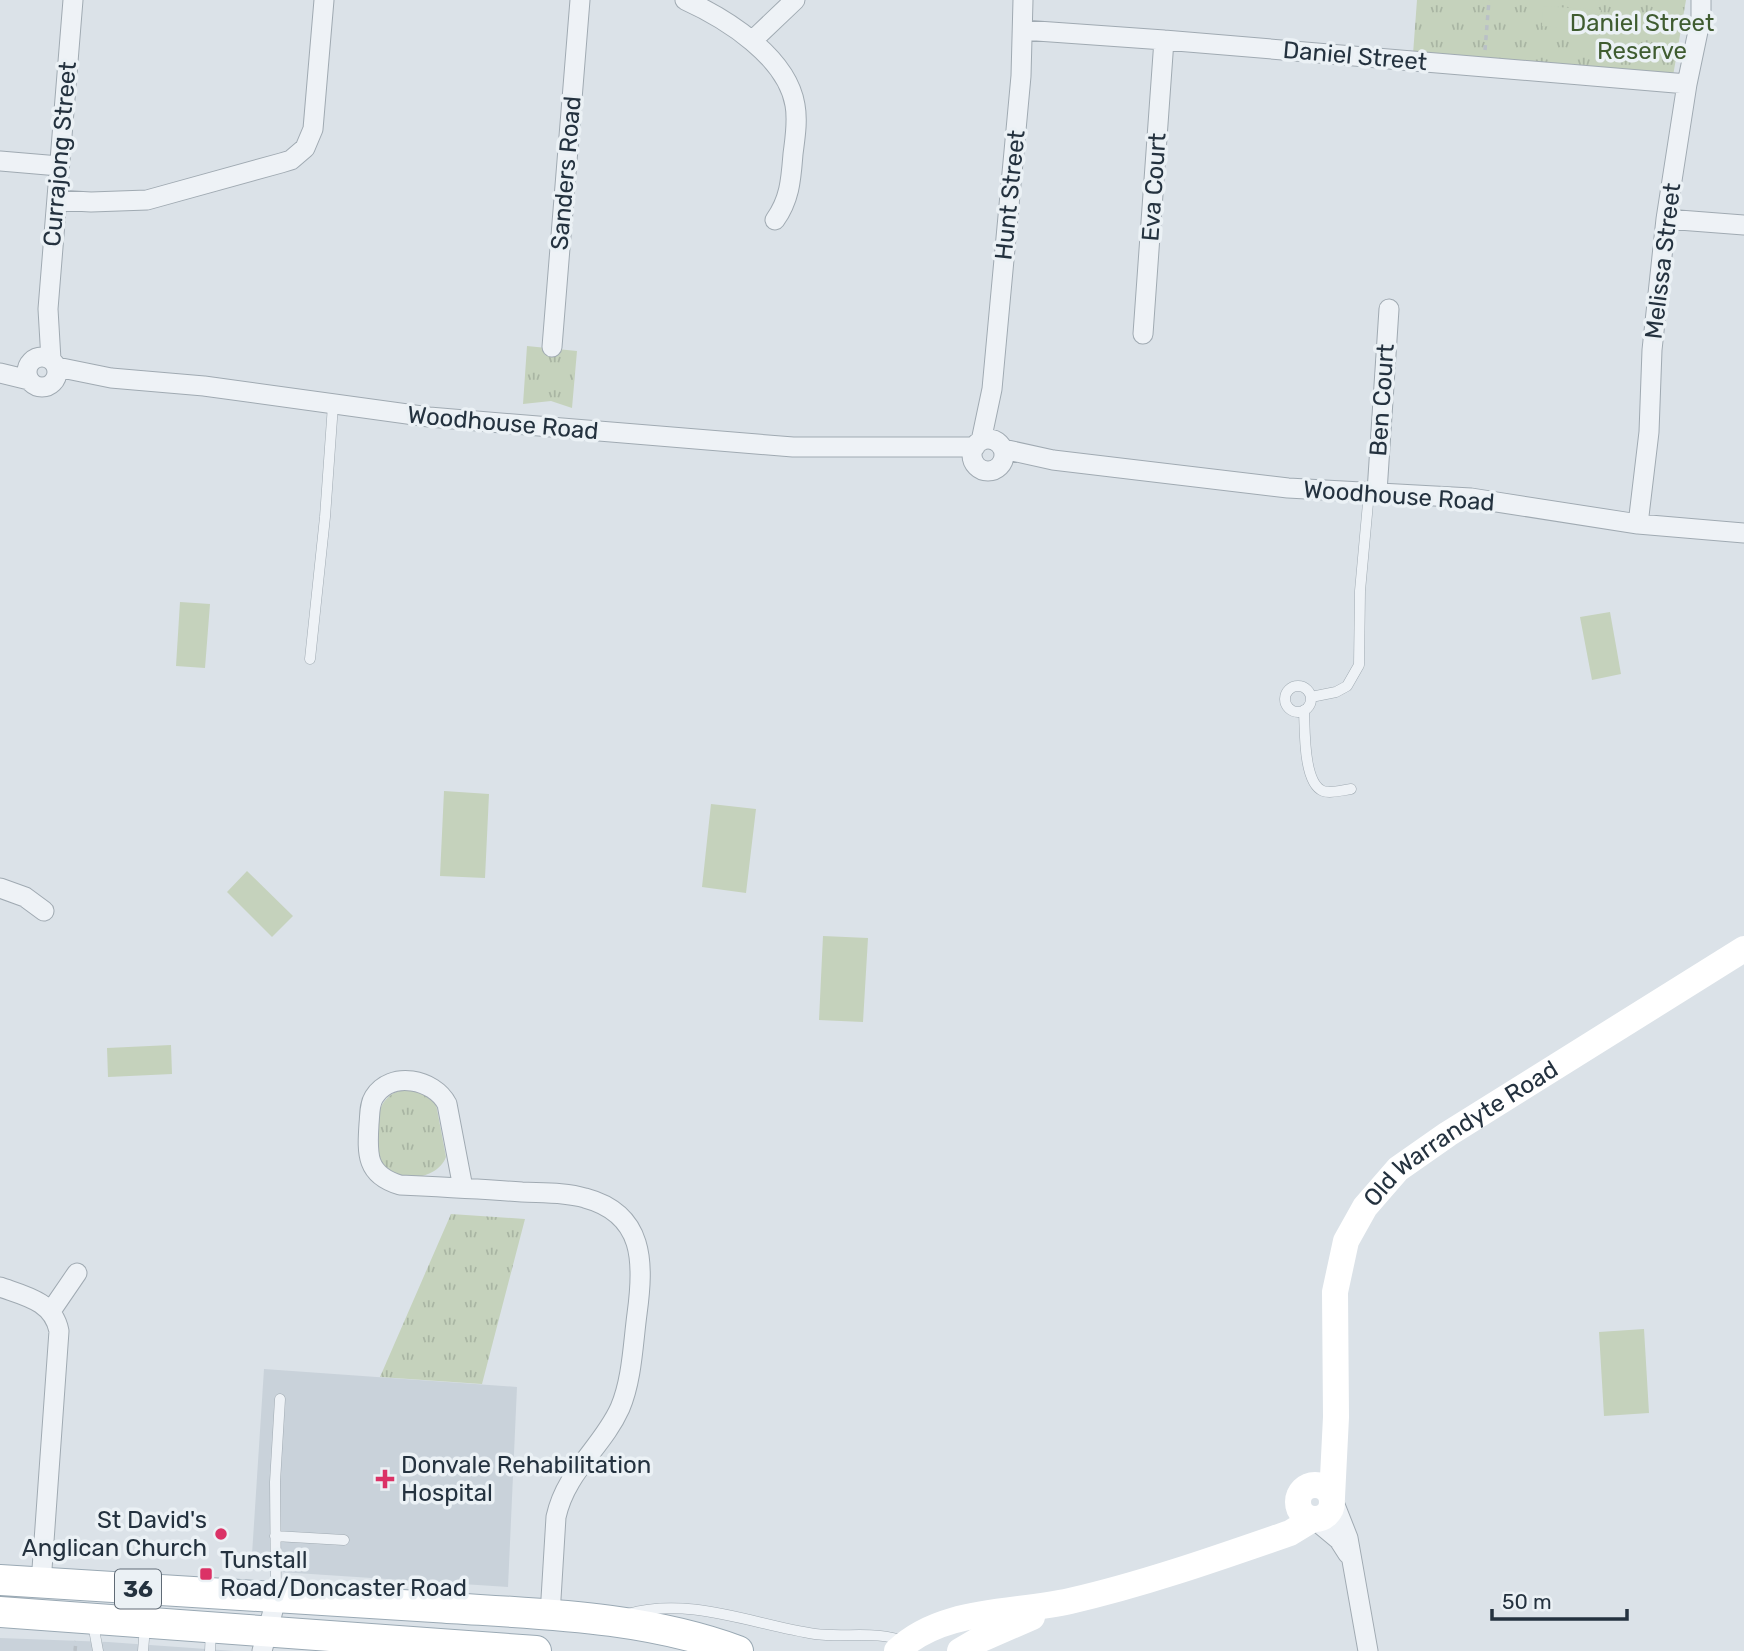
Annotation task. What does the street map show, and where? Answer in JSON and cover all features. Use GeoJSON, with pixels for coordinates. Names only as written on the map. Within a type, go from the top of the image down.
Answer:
{"type":"FeatureCollection","features":[{"type":"Feature","properties":{"kind":"main road","name":"Old Warrandyte Road"},"geometry":{"type":"LineString","coordinates":[[960,1651],[1069,1601],[1290,1533],[1323,1509],[1336,1417],[1335,1292],[1346,1241],[1366,1207],[1398,1169],[1448,1134],[1744,949]]}},
{"type":"Feature","properties":{"kind":"main road","name":"Old Warrandyte Road"},"geometry":{"type":"LineString","coordinates":[[1232,1552],[1282,1523],[1293,1511],[1320,1467],[1336,1417]]}},
{"type":"Feature","properties":{"kind":"main road"},"geometry":{"type":"LineString","coordinates":[[1301,1494],[1312,1485],[1328,1490],[1323,1509]]}},
{"type":"Feature","properties":{"kind":"main road","name":"36"},"geometry":{"type":"LineString","coordinates":[[0,1580],[276,1596],[608,1620],[670,1632],[730,1649]]}},
{"type":"Feature","properties":{"kind":"main road","name":"Old Warrandyte Road"},"geometry":{"type":"LineString","coordinates":[[907,1648],[923,1631],[946,1622],[1069,1601]]}},
{"type":"Feature","properties":{"kind":"main road","name":"36"},"geometry":{"type":"LineString","coordinates":[[0,1612],[84,1629],[144,1636],[500,1647],[536,1651]]}},
{"type":"Feature","properties":{"kind":"street","name":"Currajong Street"},"geometry":{"type":"LineString","coordinates":[[42,369],[73,0]]}},
{"type":"Feature","properties":{"kind":"street"},"geometry":{"type":"LineString","coordinates":[[57,194],[96,193],[128,201],[161,197],[291,160],[305,148],[313,128],[324,0]]}},
{"type":"Feature","properties":{"kind":"street","name":"Sanders Road"},"geometry":{"type":"LineString","coordinates":[[552,346],[580,0]]}},
{"type":"Feature","properties":{"kind":"street"},"geometry":{"type":"LineString","coordinates":[[685,0],[721,18],[752,41],[778,68],[787,82],[795,103],[796,126],[789,194],[775,220]]}},
{"type":"Feature","properties":{"kind":"street"},"geometry":{"type":"LineString","coordinates":[[752,41],[795,0]]}},
{"type":"Feature","properties":{"kind":"street","name":"Hunt Street"},"geometry":{"type":"LineString","coordinates":[[988,452],[1018,120],[1023,0]]}},
{"type":"Feature","properties":{"kind":"street","name":"Melissa Street"},"geometry":{"type":"LineString","coordinates":[[1638,524],[1649,432],[1652,349],[1666,219],[1702,0]]}},
{"type":"Feature","properties":{"kind":"street","name":"Daniel Street"},"geometry":{"type":"LineString","coordinates":[[1023,30],[1687,84]]}},
{"type":"Feature","properties":{"kind":"street","name":"Eva Court"},"geometry":{"type":"LineString","coordinates":[[1143,334],[1164,40]]}},
{"type":"Feature","properties":{"kind":"street"},"geometry":{"type":"LineString","coordinates":[[0,160],[59,166]]}},
{"type":"Feature","properties":{"kind":"street"},"geometry":{"type":"LineString","coordinates":[[1666,219],[1744,225]]}},
{"type":"Feature","properties":{"kind":"street","name":"Ben Court"},"geometry":{"type":"LineString","coordinates":[[1373,492],[1389,309]]}},
{"type":"Feature","properties":{"kind":"street","name":"Woodhouse Road"},"geometry":{"type":"LineString","coordinates":[[0,365],[204,386],[429,417],[769,446],[897,447],[988,452],[1288,488],[1471,498],[1638,524],[1744,533]]}},
{"type":"Feature","properties":{"kind":"street","name":"Woodhouse Road"},"geometry":{"type":"LineString","coordinates":[[0,373],[42,369]]}},
{"type":"Feature","properties":{"kind":"street"},"geometry":{"type":"LineString","coordinates":[[0,888],[25,897],[44,911]]}},
{"type":"Feature","properties":{"kind":"street"},"geometry":{"type":"LineString","coordinates":[[463,1188],[443,1097],[430,1085],[421,1082],[398,1082],[380,1090],[371,1104],[369,1157],[378,1174],[388,1181],[400,1185],[585,1198],[614,1211],[624,1220],[637,1242],[641,1283],[626,1392],[612,1423],[573,1474],[559,1502],[550,1615]]}},
{"type":"Feature","properties":{"kind":"street"},"geometry":{"type":"LineString","coordinates":[[51,1311],[77,1273]]}},
{"type":"Feature","properties":{"kind":"street"},"geometry":{"type":"LineString","coordinates":[[0,1287],[38,1301],[51,1311],[58,1324],[41,1583]]}},
{"type":"Feature","properties":{"kind":"street"},"geometry":{"type":"LineString","coordinates":[[1323,1509],[1350,1559],[1368,1651]]}},
{"type":"Feature","properties":{"kind":"street"},"geometry":{"type":"LineString","coordinates":[[274,1641],[276,1596]]}},
{"type":"Feature","properties":{"kind":"street"},"geometry":{"type":"LineString","coordinates":[[460,1651],[500,1647]]}},
{"type":"Feature","properties":{"kind":"lane"},"geometry":{"type":"LineString","coordinates":[[310,659],[325,517],[333,405]]}},
{"type":"Feature","properties":{"kind":"lane"},"geometry":{"type":"LineString","coordinates":[[1311,698],[1331,694],[1347,686],[1359,665],[1360,592],[1373,492]]}},
{"type":"Feature","properties":{"kind":"lane"},"geometry":{"type":"LineString","coordinates":[[1294,686],[1308,690],[1310,704],[1304,710],[1295,711],[1286,700],[1288,692],[1294,686]]}},
{"type":"Feature","properties":{"kind":"lane"},"geometry":{"type":"LineString","coordinates":[[1304,710],[1305,743],[1313,782],[1327,792],[1351,789]]}},
{"type":"Feature","properties":{"kind":"lane"},"geometry":{"type":"LineString","coordinates":[[276,1596],[275,1474],[280,1399]]}},
{"type":"Feature","properties":{"kind":"lane"},"geometry":{"type":"LineString","coordinates":[[275,1536],[344,1540]]}},
{"type":"Feature","properties":{"kind":"lane","name":"Old Warrandyte Road"},"geometry":{"type":"LineString","coordinates":[[608,1620],[648,1609],[725,1614],[813,1633],[890,1636],[907,1648]]}},
{"type":"Feature","properties":{"kind":"lane"},"geometry":{"type":"LineString","coordinates":[[84,1629],[98,1651]]}},
{"type":"Feature","properties":{"kind":"path"},"geometry":{"type":"LineString","coordinates":[[1483,67],[1489,0]]}},
{"type":"Feature","properties":{"kind":"path"},"geometry":{"type":"LineString","coordinates":[[75,1651],[84,1629]]}},
{"type":"Feature","properties":{"kind":"shaded area","name":"Donvale Rehabilitation Hospital"},"geometry":{"type":"Polygon","coordinates":[[[264,1369],[517,1387],[508,1587],[251,1570],[264,1369]]]}},
{"type":"Feature","properties":{"kind":"shaded area"},"geometry":{"type":"Polygon","coordinates":[[[0,1638],[108,1642],[234,1651],[0,1651],[0,1638]]]}},
{"type":"Feature","properties":{"kind":"green space","name":"Daniel Street Reserve"},"geometry":{"type":"Polygon","coordinates":[[[1417,0],[1686,0],[1673,76],[1413,54],[1417,0]]]}},
{"type":"Feature","properties":{"kind":"green space"},"geometry":{"type":"Polygon","coordinates":[[[1543,6],[1601,10],[1599,31],[1542,26],[1543,6]]]}},
{"type":"Feature","properties":{"kind":"green space"},"geometry":{"type":"Polygon","coordinates":[[[527,346],[577,351],[572,408],[551,401],[523,404],[527,346]]]}},
{"type":"Feature","properties":{"kind":"green space"},"geometry":{"type":"Polygon","coordinates":[[[180,602],[210,604],[205,668],[176,666],[180,602]]]}},
{"type":"Feature","properties":{"kind":"green space"},"geometry":{"type":"Polygon","coordinates":[[[1610,612],[1621,674],[1592,680],[1580,617],[1610,612]]]}},
{"type":"Feature","properties":{"kind":"green space"},"geometry":{"type":"Polygon","coordinates":[[[444,791],[489,794],[485,878],[440,876],[444,791]]]}},
{"type":"Feature","properties":{"kind":"green space"},"geometry":{"type":"Polygon","coordinates":[[[711,804],[756,809],[746,893],[702,887],[711,804]]]}},
{"type":"Feature","properties":{"kind":"green space"},"geometry":{"type":"Polygon","coordinates":[[[247,871],[293,916],[272,937],[227,892],[247,871]]]}},
{"type":"Feature","properties":{"kind":"green space"},"geometry":{"type":"Polygon","coordinates":[[[823,936],[868,938],[863,1022],[819,1020],[823,936]]]}},
{"type":"Feature","properties":{"kind":"green space"},"geometry":{"type":"Polygon","coordinates":[[[171,1045],[172,1074],[108,1077],[107,1048],[171,1045]]]}},
{"type":"Feature","properties":{"kind":"green space"},"geometry":{"type":"Polygon","coordinates":[[[399,1091],[419,1091],[436,1104],[446,1157],[434,1171],[425,1175],[397,1175],[388,1170],[380,1159],[377,1135],[380,1110],[387,1098],[399,1091]]]}},
{"type":"Feature","properties":{"kind":"green space"},"geometry":{"type":"Polygon","coordinates":[[[451,1214],[525,1219],[482,1384],[380,1377],[451,1214]]]}},
{"type":"Feature","properties":{"kind":"green space"},"geometry":{"type":"Polygon","coordinates":[[[1644,1329],[1649,1413],[1604,1416],[1599,1332],[1644,1329]]]}},
{"type":"Feature","properties":{"kind":"place","name":"Donvale Rehabilitation Hospital"},"geometry":{"type":"Point","coordinates":[385,1479]}},
{"type":"Feature","properties":{"kind":"place","name":"St David's Anglican Church"},"geometry":{"type":"Point","coordinates":[221,1534]}},
{"type":"Feature","properties":{"kind":"place","name":"Tunstall Road/Doncaster Road"},"geometry":{"type":"Point","coordinates":[206,1574]}}]}
